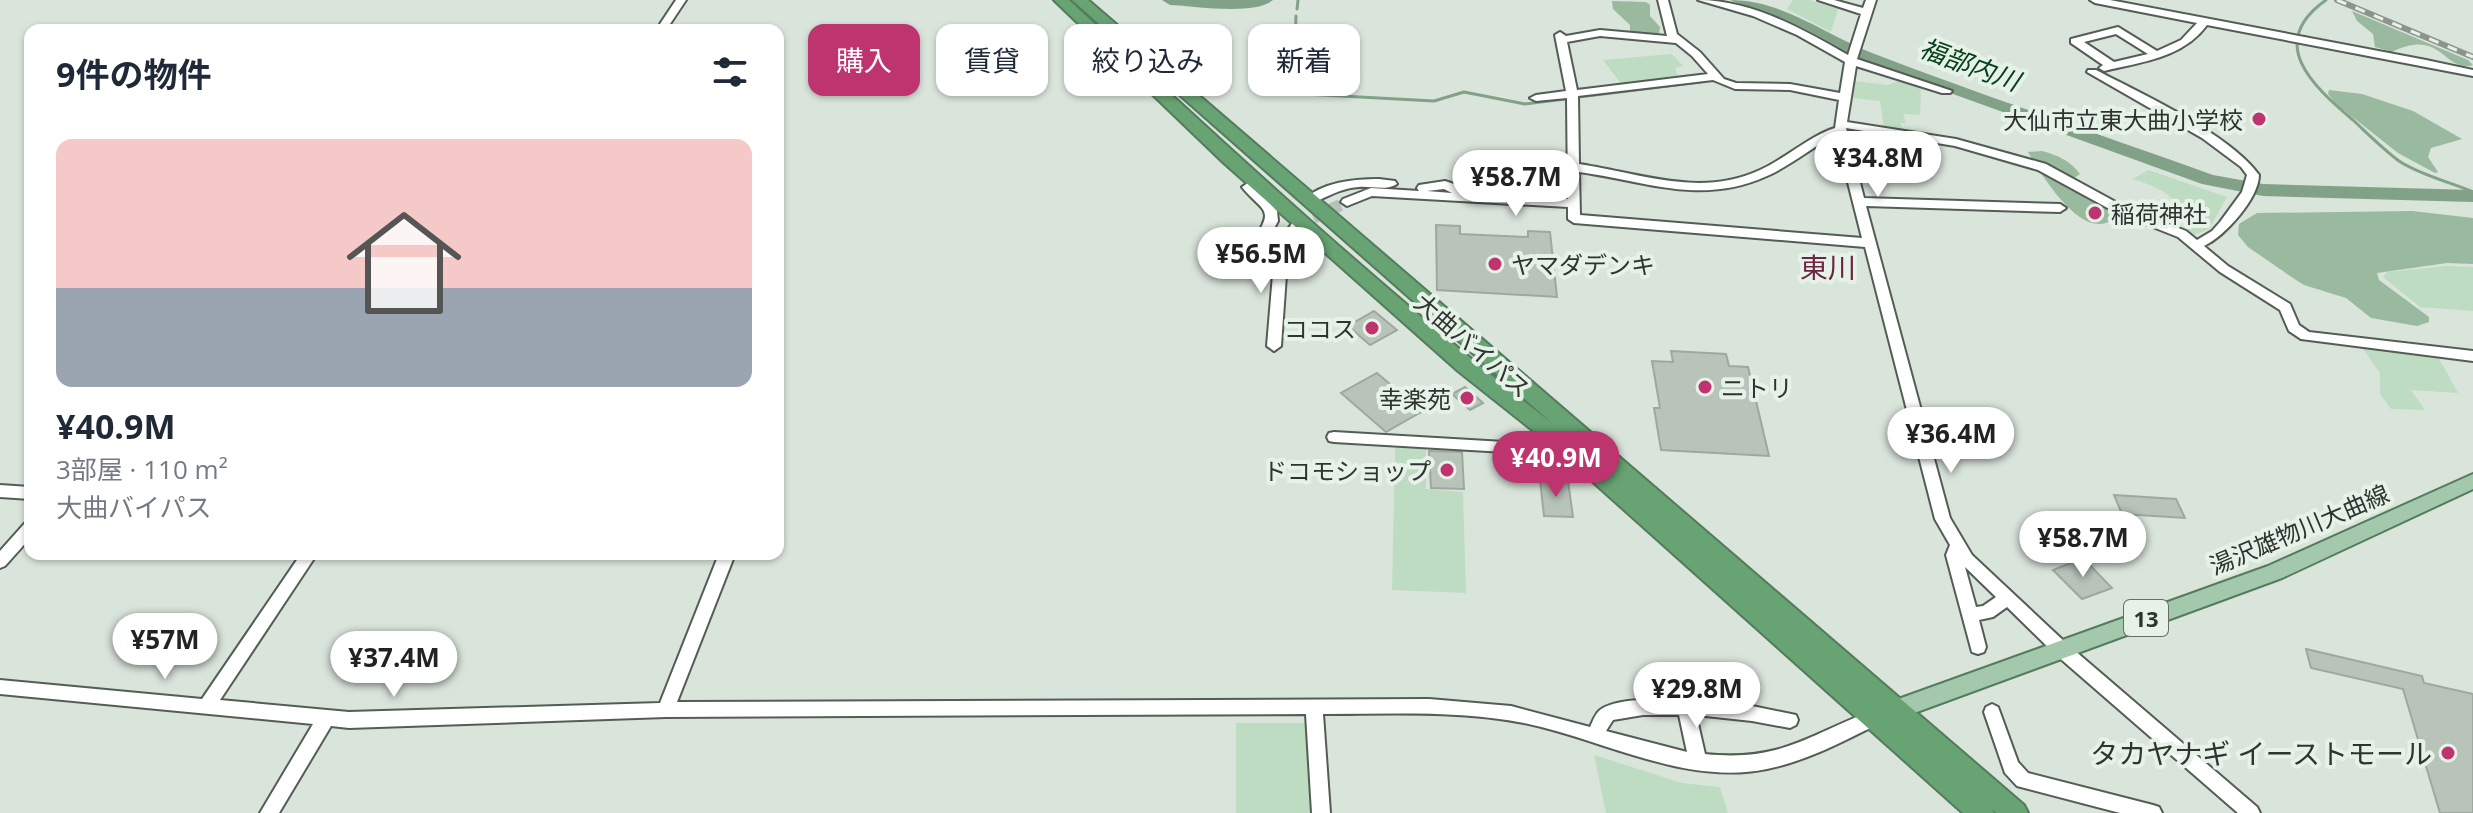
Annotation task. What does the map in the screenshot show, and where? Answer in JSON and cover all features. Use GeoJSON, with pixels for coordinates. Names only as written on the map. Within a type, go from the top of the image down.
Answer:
{"type":"FeatureCollection","features":[{"type":"Feature","properties":{"kind":"highway","name":"大曲バイパス"},"geometry":{"type":"LineString","coordinates":[[1061,0],[1262,187],[1465,366],[1562,442],[1885,714],[2015,813]]}},
{"type":"Feature","properties":{"kind":"highway","name":"大曲バイパス"},"geometry":{"type":"LineString","coordinates":[[1079,0],[1309,200],[1885,714],[1981,813]]}},
{"type":"Feature","properties":{"kind":"main road","name":"湯沢雄物川大曲線"},"geometry":{"type":"LineString","coordinates":[[1885,714],[2275,572],[2473,481]]}},
{"type":"Feature","properties":{"kind":"street"},"geometry":{"type":"LineString","coordinates":[[665,24],[681,0]]}},
{"type":"Feature","properties":{"kind":"street"},"geometry":{"type":"LineString","coordinates":[[1663,0],[1676,40]]}},
{"type":"Feature","properties":{"kind":"street"},"geometry":{"type":"LineString","coordinates":[[1703,0],[1776,21],[1852,59],[1946,91]]}},
{"type":"Feature","properties":{"kind":"street"},"geometry":{"type":"LineString","coordinates":[[1823,0],[1865,12]]}},
{"type":"Feature","properties":{"kind":"street"},"geometry":{"type":"LineString","coordinates":[[1871,0],[1852,59],[1840,127],[1943,519],[1967,559],[2007,598],[2061,649],[2251,813]]}},
{"type":"Feature","properties":{"kind":"street"},"geometry":{"type":"LineString","coordinates":[[2095,0],[2473,73]]}},
{"type":"Feature","properties":{"kind":"street"},"geometry":{"type":"LineString","coordinates":[[2198,244],[2221,232],[2254,179],[2252,172],[2230,151],[2092,72],[2155,54],[2190,40],[2203,23]]}},
{"type":"Feature","properties":{"kind":"street"},"geometry":{"type":"LineString","coordinates":[[2112,66],[2075,41],[2118,30],[2155,54]]}},
{"type":"Feature","properties":{"kind":"street"},"geometry":{"type":"LineString","coordinates":[[1713,77],[1696,54],[1676,40],[1600,33],[1561,38],[1572,94],[1574,219],[1870,243]]}},
{"type":"Feature","properties":{"kind":"street"},"geometry":{"type":"LineString","coordinates":[[1536,98],[1713,77],[1735,86],[1790,87],[1843,97]]}},
{"type":"Feature","properties":{"kind":"street"},"geometry":{"type":"LineString","coordinates":[[1573,167],[1604,170],[1670,188],[1704,187],[1755,177],[1840,127],[1956,143],[2030,163],[2119,209],[2182,234],[2198,244],[2224,269],[2285,307],[2299,333],[2473,356]]}},
{"type":"Feature","properties":{"kind":"street"},"geometry":{"type":"LineString","coordinates":[[1309,200],[1339,185],[1361,181],[1430,189],[1445,185],[1456,189],[1461,198]]}},
{"type":"Feature","properties":{"kind":"street"},"geometry":{"type":"LineString","coordinates":[[1262,187],[1248,187],[1271,211],[1272,221],[1261,238],[1269,246],[1282,247]]}},
{"type":"Feature","properties":{"kind":"street"},"geometry":{"type":"LineString","coordinates":[[1347,202],[1371,192],[1573,203]]}},
{"type":"Feature","properties":{"kind":"street"},"geometry":{"type":"LineString","coordinates":[[1860,202],[2060,208]]}},
{"type":"Feature","properties":{"kind":"street"},"geometry":{"type":"LineString","coordinates":[[1274,346],[1282,247],[1297,225]]}},
{"type":"Feature","properties":{"kind":"street"},"geometry":{"type":"LineString","coordinates":[[1334,437],[1539,449],[1562,442]]}},
{"type":"Feature","properties":{"kind":"street"},"geometry":{"type":"LineString","coordinates":[[0,491],[24,493]]}},
{"type":"Feature","properties":{"kind":"street"},"geometry":{"type":"LineString","coordinates":[[0,562],[24,534]]}},
{"type":"Feature","properties":{"kind":"street"},"geometry":{"type":"LineString","coordinates":[[1958,545],[1954,555],[1978,647]]}},
{"type":"Feature","properties":{"kind":"street"},"geometry":{"type":"LineString","coordinates":[[207,705],[305,560]]}},
{"type":"Feature","properties":{"kind":"street"},"geometry":{"type":"LineString","coordinates":[[666,710],[725,560]]}},
{"type":"Feature","properties":{"kind":"street"},"geometry":{"type":"LineString","coordinates":[[1970,615],[1987,612],[2007,598]]}},
{"type":"Feature","properties":{"kind":"street"},"geometry":{"type":"LineString","coordinates":[[0,687],[326,718],[460,719],[666,710],[1481,709],[1533,718],[1698,760],[1746,764],[1778,759],[1811,748],[1885,714]]}},
{"type":"Feature","properties":{"kind":"street"},"geometry":{"type":"LineString","coordinates":[[1684,704],[1698,760]]}},
{"type":"Feature","properties":{"kind":"street"},"geometry":{"type":"LineString","coordinates":[[1596,735],[1601,720],[1618,710],[1684,704],[1790,720]]}},
{"type":"Feature","properties":{"kind":"street"},"geometry":{"type":"LineString","coordinates":[[1314,707],[1321,813]]}},
{"type":"Feature","properties":{"kind":"street"},"geometry":{"type":"LineString","coordinates":[[1992,712],[2011,767],[2023,780],[2153,813]]}},
{"type":"Feature","properties":{"kind":"street"},"geometry":{"type":"LineString","coordinates":[[269,813],[326,718]]}},
{"type":"Feature","properties":{"kind":"green space"},"geometry":{"type":"Polygon","coordinates":[[[1793,0],[1809,0],[1838,9],[1831,32],[1787,9],[1793,0]]]}},
{"type":"Feature","properties":{"kind":"green space"},"geometry":{"type":"Polygon","coordinates":[[[1612,1],[1646,2],[1650,5],[1650,16],[1660,27],[1659,35],[1630,33],[1630,25],[1613,9],[1612,1]]]}},
{"type":"Feature","properties":{"kind":"green space"},"geometry":{"type":"Polygon","coordinates":[[[2352,11],[2468,60],[2473,65],[2455,63],[2422,45],[2392,52],[2375,47],[2373,34],[2357,21],[2352,11]]]}},
{"type":"Feature","properties":{"kind":"green space"},"geometry":{"type":"Polygon","coordinates":[[[1672,54],[1683,66],[1675,68],[1679,79],[1622,85],[1603,60],[1672,54]]]}},
{"type":"Feature","properties":{"kind":"green space"},"geometry":{"type":"Polygon","coordinates":[[[1902,80],[1921,87],[1920,115],[1903,114],[1906,123],[1900,123],[1903,130],[1884,128],[1880,101],[1846,97],[1854,81],[1888,85],[1902,80]]]}},
{"type":"Feature","properties":{"kind":"green space"},"geometry":{"type":"Polygon","coordinates":[[[2329,90],[2362,94],[2413,111],[2462,139],[2431,148],[2428,157],[2438,172],[2435,173],[2398,153],[2336,104],[2328,94],[2329,90]]]}},
{"type":"Feature","properties":{"kind":"green space"},"geometry":{"type":"Polygon","coordinates":[[[1883,134],[1920,139],[1933,180],[1862,178],[1855,162],[1877,163],[1875,154],[1894,151],[1883,134]]]}},
{"type":"Feature","properties":{"kind":"green space"},"geometry":{"type":"Polygon","coordinates":[[[2042,151],[2072,165],[2080,174],[2071,180],[2106,208],[2112,220],[2100,224],[2075,214],[2052,189],[2028,152],[2042,151]]]}},
{"type":"Feature","properties":{"kind":"green space"},"geometry":{"type":"Polygon","coordinates":[[[2148,170],[2227,197],[2209,229],[2191,236],[2182,228],[2188,224],[2176,214],[2179,208],[2171,197],[2133,179],[2148,170]]]}},
{"type":"Feature","properties":{"kind":"green space"},"geometry":{"type":"Polygon","coordinates":[[[2412,211],[2473,218],[2473,264],[2447,263],[2377,273],[2379,280],[2429,317],[2429,322],[2417,326],[2371,318],[2346,298],[2304,285],[2248,247],[2238,235],[2239,224],[2257,213],[2412,211]]]}},
{"type":"Feature","properties":{"kind":"green space"},"geometry":{"type":"Polygon","coordinates":[[[2447,266],[2473,267],[2473,311],[2420,307],[2383,277],[2387,272],[2447,266]]]}},
{"type":"Feature","properties":{"kind":"green space"},"geometry":{"type":"Polygon","coordinates":[[[2361,346],[2437,355],[2458,393],[2411,390],[2425,410],[2391,409],[2380,394],[2380,373],[2361,346]]]}},
{"type":"Feature","properties":{"kind":"green space"},"geometry":{"type":"Polygon","coordinates":[[[1395,448],[1426,449],[1426,489],[1463,492],[1466,593],[1392,590],[1395,448]]]}},
{"type":"Feature","properties":{"kind":"green space"},"geometry":{"type":"Polygon","coordinates":[[[1236,723],[1308,723],[1311,813],[1236,813],[1236,723]]]}},
{"type":"Feature","properties":{"kind":"green space"},"geometry":{"type":"Polygon","coordinates":[[[1594,755],[1682,783],[1720,787],[1728,813],[1606,813],[1594,755]]]}},
{"type":"Feature","properties":{"kind":"building","name":"ヤマダデンキ"},"geometry":{"type":"Polygon","coordinates":[[[1436,225],[1460,226],[1460,234],[1528,237],[1528,231],[1550,232],[1557,297],[1437,290],[1436,225]]]}},
{"type":"Feature","properties":{"kind":"building","name":"ココス"},"geometry":{"type":"Polygon","coordinates":[[[1374,311],[1397,330],[1370,345],[1348,326],[1374,311]]]}},
{"type":"Feature","properties":{"kind":"building","name":"ニトリ"},"geometry":{"type":"Polygon","coordinates":[[[1671,351],[1726,354],[1729,366],[1748,367],[1769,456],[1661,450],[1654,408],[1660,408],[1652,361],[1673,362],[1671,351]]]}},
{"type":"Feature","properties":{"kind":"building"},"geometry":{"type":"Polygon","coordinates":[[[1377,373],[1398,391],[1404,388],[1414,398],[1409,401],[1421,412],[1386,432],[1341,393],[1377,373]]]}},
{"type":"Feature","properties":{"kind":"building","name":"幸楽苑"},"geometry":{"type":"Polygon","coordinates":[[[1465,387],[1483,403],[1470,410],[1452,394],[1465,387]]]}},
{"type":"Feature","properties":{"kind":"building","name":"ドコモショップ"},"geometry":{"type":"Polygon","coordinates":[[[1429,451],[1462,452],[1464,489],[1431,488],[1429,451]]]}},
{"type":"Feature","properties":{"kind":"building"},"geometry":{"type":"Polygon","coordinates":[[[1540,480],[1568,481],[1573,517],[1544,516],[1540,480]]]}},
{"type":"Feature","properties":{"kind":"building"},"geometry":{"type":"Polygon","coordinates":[[[2114,495],[2176,499],[2185,518],[2122,514],[2114,495]]]}},
{"type":"Feature","properties":{"kind":"building"},"geometry":{"type":"Polygon","coordinates":[[[2083,558],[2112,588],[2082,599],[2053,570],[2083,558]]]}},
{"type":"Feature","properties":{"kind":"building","name":"タカヤナギ イーストモール"},"geometry":{"type":"Polygon","coordinates":[[[2306,649],[2422,676],[2424,683],[2473,694],[2473,813],[2440,813],[2403,689],[2311,668],[2306,649]]]}},
{"type":"Feature","properties":{"kind":"waterway","name":"福部内川"},"geometry":{"type":"LineString","coordinates":[[1170,0],[1236,4],[1265,0]]}},
{"type":"Feature","properties":{"kind":"waterway"},"geometry":{"type":"LineString","coordinates":[[1297,9],[1298,0]]}},
{"type":"Feature","properties":{"kind":"waterway","name":"福部内川"},"geometry":{"type":"LineString","coordinates":[[1738,0],[1796,21],[1862,55],[2209,180],[2263,190],[2473,196]]}},
{"type":"Feature","properties":{"kind":"waterway"},"geometry":{"type":"LineString","coordinates":[[2326,0],[2308,16],[2299,32],[2297,48],[2311,78],[2323,93],[2399,161],[2473,192]]}},
{"type":"Feature","properties":{"kind":"waterway"},"geometry":{"type":"LineString","coordinates":[[1296,16],[1296,24]]}},
{"type":"Feature","properties":{"kind":"waterway"},"geometry":{"type":"LineString","coordinates":[[1579,97],[1700,82]]}},
{"type":"Feature","properties":{"kind":"waterway"},"geometry":{"type":"LineString","coordinates":[[1341,96],[1434,101],[1464,92],[1525,104],[1565,99]]}},
{"type":"Feature","properties":{"kind":"tunnel"},"geometry":{"type":"LineString","coordinates":[[1297,225],[1347,202]]}},
{"type":"Feature","properties":{"kind":"railway"},"geometry":{"type":"LineString","coordinates":[[2337,0],[2473,57]]}},
{"type":"Feature","properties":{"kind":"place","name":"大仙市立東大曲小学校"},"geometry":{"type":"Point","coordinates":[2259,119]}},
{"type":"Feature","properties":{"kind":"place","name":"稲荷神社"},"geometry":{"type":"Point","coordinates":[2095,213]}},
{"type":"Feature","properties":{"kind":"place","name":"ヤマダデンキ"},"geometry":{"type":"Point","coordinates":[1495,264]}},
{"type":"Feature","properties":{"kind":"place","name":"ココス"},"geometry":{"type":"Point","coordinates":[1372,328]}},
{"type":"Feature","properties":{"kind":"place","name":"ニトリ"},"geometry":{"type":"Point","coordinates":[1705,387]}},
{"type":"Feature","properties":{"kind":"place","name":"幸楽苑"},"geometry":{"type":"Point","coordinates":[1467,398]}},
{"type":"Feature","properties":{"kind":"place","name":"ドコモショップ"},"geometry":{"type":"Point","coordinates":[1447,470]}},
{"type":"Feature","properties":{"kind":"place","name":"タカヤナギ イーストモール"},"geometry":{"type":"Point","coordinates":[2448,753]}},
{"type":"Feature","properties":{"kind":"district","name":"東川"},"geometry":{"type":"Point","coordinates":[1828,267]}}]}
